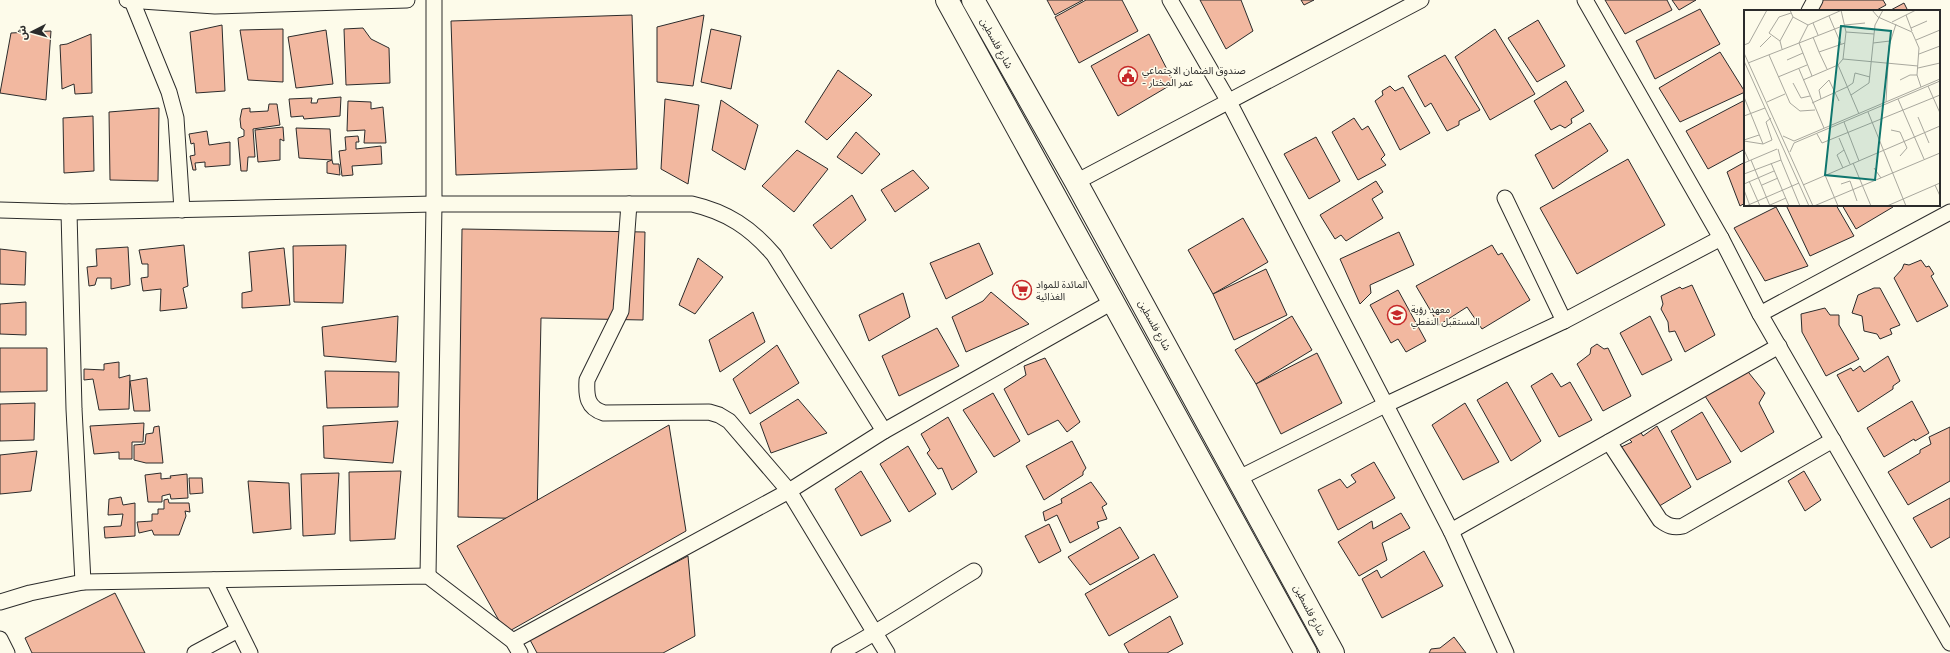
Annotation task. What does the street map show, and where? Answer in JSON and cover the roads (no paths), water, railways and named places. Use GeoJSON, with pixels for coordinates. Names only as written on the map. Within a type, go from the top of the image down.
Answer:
{"type":"FeatureCollection","features":[{"type":"Feature","properties":{"kind":"street"},"geometry":{"type":"LineString","coordinates":[[182,210],[176,118],[169,92],[129,1],[215,6],[407,0]]}},
{"type":"Feature","properties":{"kind":"street"},"geometry":{"type":"LineString","coordinates":[[428,576],[434,204],[434,0]]}},
{"type":"Feature","properties":{"kind":"street"},"geometry":{"type":"LineString","coordinates":[[947,0],[1114,301],[1306,653]]}},
{"type":"Feature","properties":{"kind":"street","name":"شارع فلسطين"},"geometry":{"type":"LineString","coordinates":[[972,0],[1076,182],[1239,478],[1333,653]]}},
{"type":"Feature","properties":{"kind":"street"},"geometry":{"type":"LineString","coordinates":[[1170,0],[1229,102],[1451,531],[1506,653]]}},
{"type":"Feature","properties":{"kind":"street"},"geometry":{"type":"LineString","coordinates":[[1076,182],[1421,0]]}},
{"type":"Feature","properties":{"kind":"street"},"geometry":{"type":"LineString","coordinates":[[1585,0],[1721,238],[1760,314],[1950,643]]}},
{"type":"Feature","properties":{"kind":"street"},"geometry":{"type":"LineString","coordinates":[[1810,10],[1815,0]]}},
{"type":"Feature","properties":{"kind":"street"},"geometry":{"type":"LineString","coordinates":[[1011,114],[1031,103]]}},
{"type":"Feature","properties":{"kind":"street"},"geometry":{"type":"LineString","coordinates":[[1505,198],[1564,321]]}},
{"type":"Feature","properties":{"kind":"street"},"geometry":{"type":"LineString","coordinates":[[0,210],[69,212],[434,204],[692,204],[708,207],[727,215],[762,241],[774,255],[884,431]]}},
{"type":"Feature","properties":{"kind":"street"},"geometry":{"type":"LineString","coordinates":[[629,204],[623,300],[619,317],[587,380],[586,391],[591,406],[604,413],[709,412],[719,415],[729,422],[789,492],[887,653]]}},
{"type":"Feature","properties":{"kind":"street"},"geometry":{"type":"LineString","coordinates":[[69,212],[74,409],[83,582]]}},
{"type":"Feature","properties":{"kind":"street"},"geometry":{"type":"LineString","coordinates":[[1760,314],[1950,212]]}},
{"type":"Feature","properties":{"kind":"street"},"geometry":{"type":"LineString","coordinates":[[1239,478],[1385,405],[1564,321],[1721,238]]}},
{"type":"Feature","properties":{"kind":"street"},"geometry":{"type":"LineString","coordinates":[[0,602],[30,593],[83,582],[428,576],[517,647],[789,492],[884,431],[1114,301]]}},
{"type":"Feature","properties":{"kind":"street"},"geometry":{"type":"LineString","coordinates":[[1451,531],[1779,346]]}},
{"type":"Feature","properties":{"kind":"street"},"geometry":{"type":"LineString","coordinates":[[1609,442],[1660,520],[1666,525],[1675,528],[1683,526],[1833,440]]}},
{"type":"Feature","properties":{"kind":"street"},"geometry":{"type":"LineString","coordinates":[[840,653],[876,633],[974,571]]}},
{"type":"Feature","properties":{"kind":"street"},"geometry":{"type":"LineString","coordinates":[[214,580],[250,653]]}},
{"type":"Feature","properties":{"kind":"street"},"geometry":{"type":"LineString","coordinates":[[195,653],[238,630]]}},
{"type":"Feature","properties":{"kind":"street"},"geometry":{"type":"LineString","coordinates":[[0,639],[7,653]]}},
{"type":"Feature","properties":{"kind":"place","name":"صندوق الضمان الاجتماعي - عمر المختار"},"geometry":{"type":"Point","coordinates":[1128,76]}},
{"type":"Feature","properties":{"kind":"place","name":"المائدة للمواد الغذائية"},"geometry":{"type":"Point","coordinates":[1022,290]}},
{"type":"Feature","properties":{"kind":"place","name":"معهد رؤية المستقبل النفطي"},"geometry":{"type":"Point","coordinates":[1397,315]}}]}
